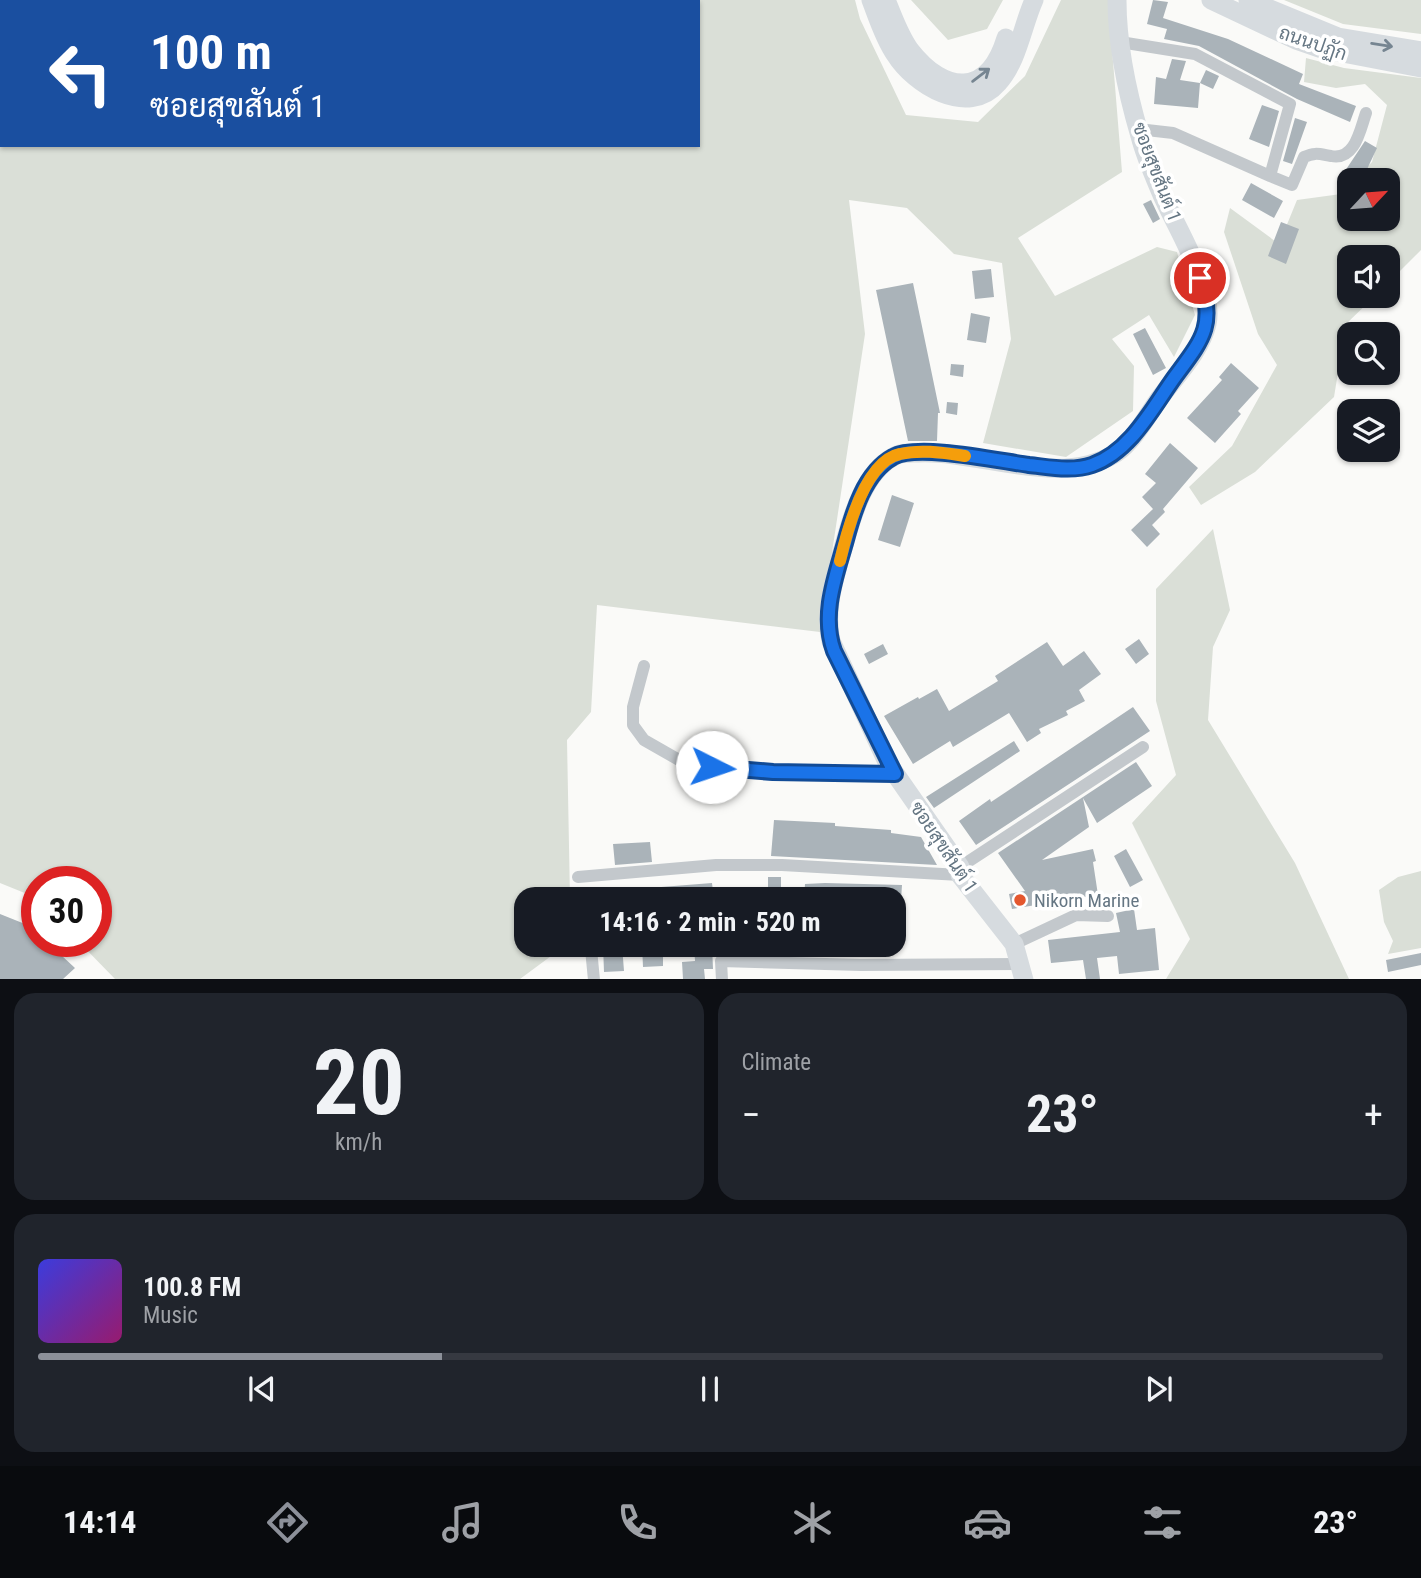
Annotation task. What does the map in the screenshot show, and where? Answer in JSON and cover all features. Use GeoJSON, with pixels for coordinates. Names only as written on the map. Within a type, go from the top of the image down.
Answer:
{"type":"FeatureCollection","features":[{"type":"Feature","properties":{"kind":"street"},"geometry":{"type":"LineString","coordinates":[[871,0],[886,38],[906,69],[931,88],[956,98],[971,99],[993,89],[1006,72],[1034,0]]}},
{"type":"Feature","properties":{"kind":"street"},"geometry":{"type":"LineString","coordinates":[[886,0],[909,48],[921,61],[937,75],[953,83],[966,84],[979,79],[1001,54],[1020,0]]}},
{"type":"Feature","properties":{"kind":"street","name":"ซอยสุขสันต์ 1"},"geometry":{"type":"LineString","coordinates":[[1023,972],[1014,944],[960,871],[895,774],[834,651],[828,630],[829,602],[854,510],[873,475],[883,464],[898,454],[937,452],[1062,469],[1091,465],[1118,452],[1198,346],[1208,322],[1205,293],[1195,262],[1162,195],[1138,129],[1120,42],[1117,0]]}},
{"type":"Feature","properties":{"kind":"street","name":"ถนนปฏัก"},"geometry":{"type":"LineString","coordinates":[[1211,0],[1296,40],[1322,49],[1421,68]]}},
{"type":"Feature","properties":{"kind":"street","name":"ถนนปฏัก"},"geometry":{"type":"LineString","coordinates":[[1248,0],[1338,37],[1421,51]]}},
{"type":"Feature","properties":{"kind":"street"},"geometry":{"type":"LineString","coordinates":[[1120,42],[1195,54],[1290,104],[1270,176]]}},
{"type":"Feature","properties":{"kind":"street"},"geometry":{"type":"LineString","coordinates":[[1138,129],[1173,132],[1292,185],[1304,158],[1316,152],[1334,157],[1343,156],[1353,149],[1366,113]]}},
{"type":"Feature","properties":{"kind":"street"},"geometry":{"type":"LineString","coordinates":[[644,666],[633,707],[633,725],[644,740],[679,760],[694,766],[773,772],[895,774]]}},
{"type":"Feature","properties":{"kind":"street"},"geometry":{"type":"LineString","coordinates":[[578,877],[716,865],[960,871],[1143,747]]}},
{"type":"Feature","properties":{"kind":"street"},"geometry":{"type":"LineString","coordinates":[[1014,944],[1076,915],[1108,916]]}},
{"type":"Feature","properties":{"kind":"street"},"geometry":{"type":"LineString","coordinates":[[592,957],[594,979]]}},
{"type":"Feature","properties":{"kind":"street"},"geometry":{"type":"LineString","coordinates":[[722,979],[721,961],[1023,972]]}},
{"type":"Feature","properties":{"kind":"shaded area"},"geometry":{"type":"Polygon","coordinates":[[[700,0],[855,0],[860,19],[906,115],[978,122],[1025,76],[1061,0],[1108,0],[1122,172],[1018,238],[1055,296],[1157,247],[1177,252],[1195,315],[1174,357],[1149,315],[1112,339],[1134,366],[1133,411],[1066,457],[983,443],[1011,339],[1002,263],[954,254],[907,208],[849,200],[865,334],[820,632],[597,605],[591,712],[567,740],[570,887],[514,887],[514,957],[550,957],[520,979],[115,979],[94,957],[112,957],[112,866],[21,866],[21,892],[0,883],[0,147],[700,147],[700,0]]]}},
{"type":"Feature","properties":{"kind":"shaded area"},"geometry":{"type":"Polygon","coordinates":[[[911,0],[1003,0],[987,29],[948,40],[911,0]]]}},
{"type":"Feature","properties":{"kind":"shaded area"},"geometry":{"type":"Polygon","coordinates":[[[1284,0],[1421,0],[1421,34],[1343,24],[1284,0]]]}},
{"type":"Feature","properties":{"kind":"shaded area"},"geometry":{"type":"Polygon","coordinates":[[[1306,58],[1344,68],[1421,78],[1421,250],[1400,271],[1400,245],[1337,245],[1337,308],[1363,308],[1348,322],[1337,322],[1337,379],[1334,397],[1255,472],[1201,505],[1189,487],[1232,446],[1277,365],[1258,334],[1224,232],[1230,208],[1279,244],[1297,200],[1337,195],[1337,231],[1400,231],[1400,168],[1366,168],[1372,162],[1387,105],[1365,84],[1336,88],[1304,82],[1306,58]]]}},
{"type":"Feature","properties":{"kind":"shaded area"},"geometry":{"type":"Polygon","coordinates":[[[1213,529],[1230,610],[1213,647],[1208,720],[1295,863],[1349,979],[1166,979],[1190,939],[1132,823],[1176,775],[1156,701],[1156,589],[1213,529]]]}},
{"type":"Feature","properties":{"kind":"shaded area"},"geometry":{"type":"Polygon","coordinates":[[[1421,871],[1421,948],[1388,954],[1393,941],[1384,922],[1379,890],[1398,877],[1421,871]]]}},
{"type":"Feature","properties":{"kind":"building"},"geometry":{"type":"Polygon","coordinates":[[[1153,0],[1168,2],[1163,18],[1228,39],[1303,74],[1299,84],[1356,106],[1350,122],[1297,99],[1199,46],[1164,39],[1167,29],[1147,24],[1153,0]]]}},
{"type":"Feature","properties":{"kind":"building"},"geometry":{"type":"Polygon","coordinates":[[[1172,59],[1186,61],[1180,80],[1200,83],[1198,108],[1154,104],[1156,77],[1166,79],[1172,59]]]}},
{"type":"Feature","properties":{"kind":"building"},"geometry":{"type":"Polygon","coordinates":[[[1206,70],[1219,76],[1213,89],[1200,83],[1206,70]]]}},
{"type":"Feature","properties":{"kind":"building"},"geometry":{"type":"Polygon","coordinates":[[[1262,105],[1279,111],[1269,147],[1249,139],[1262,105]]]}},
{"type":"Feature","properties":{"kind":"building"},"geometry":{"type":"Polygon","coordinates":[[[1295,118],[1307,122],[1292,164],[1283,161],[1295,118]]]}},
{"type":"Feature","properties":{"kind":"building"},"geometry":{"type":"Polygon","coordinates":[[[1365,141],[1377,148],[1368,168],[1347,168],[1365,141]]]}},
{"type":"Feature","properties":{"kind":"building"},"geometry":{"type":"Polygon","coordinates":[[[1251,183],[1283,201],[1274,218],[1242,200],[1251,183]]]}},
{"type":"Feature","properties":{"kind":"building"},"geometry":{"type":"Polygon","coordinates":[[[1151,200],[1160,219],[1153,223],[1143,204],[1151,200]]]}},
{"type":"Feature","properties":{"kind":"building"},"geometry":{"type":"Polygon","coordinates":[[[1281,222],[1299,229],[1286,264],[1268,256],[1281,222]]]}},
{"type":"Feature","properties":{"kind":"building"},"geometry":{"type":"Polygon","coordinates":[[[991,269],[994,297],[975,299],[972,271],[991,269]]]}},
{"type":"Feature","properties":{"kind":"building"},"geometry":{"type":"Polygon","coordinates":[[[913,283],[940,413],[937,441],[908,441],[876,290],[913,283]]]}},
{"type":"Feature","properties":{"kind":"building"},"geometry":{"type":"Polygon","coordinates":[[[971,313],[990,317],[986,343],[967,340],[971,313]]]}},
{"type":"Feature","properties":{"kind":"building"},"geometry":{"type":"Polygon","coordinates":[[[1145,328],[1166,368],[1153,375],[1133,334],[1145,328]]]}},
{"type":"Feature","properties":{"kind":"building"},"geometry":{"type":"Polygon","coordinates":[[[1231,363],[1259,388],[1238,411],[1241,414],[1215,443],[1187,418],[1222,380],[1219,377],[1231,363]]]}},
{"type":"Feature","properties":{"kind":"building"},"geometry":{"type":"Polygon","coordinates":[[[951,364],[964,365],[963,377],[950,375],[951,364]]]}},
{"type":"Feature","properties":{"kind":"building"},"geometry":{"type":"Polygon","coordinates":[[[947,402],[958,403],[957,415],[946,413],[947,402]]]}},
{"type":"Feature","properties":{"kind":"building"},"geometry":{"type":"Polygon","coordinates":[[[1170,443],[1198,468],[1152,525],[1160,534],[1147,547],[1131,530],[1153,509],[1142,497],[1156,483],[1145,474],[1170,443]]]}},
{"type":"Feature","properties":{"kind":"building"},"geometry":{"type":"Polygon","coordinates":[[[892,495],[914,503],[900,547],[878,540],[892,495]]]}},
{"type":"Feature","properties":{"kind":"building"},"geometry":{"type":"Polygon","coordinates":[[[1139,639],[1149,654],[1136,664],[1125,649],[1139,639]]]}},
{"type":"Feature","properties":{"kind":"building"},"geometry":{"type":"Polygon","coordinates":[[[1047,642],[1063,666],[1084,651],[1101,674],[1079,690],[1085,701],[1066,711],[1068,715],[1039,729],[1041,733],[1027,742],[1009,713],[953,747],[950,741],[913,764],[884,716],[937,689],[949,711],[998,681],[995,676],[1047,642]]]}},
{"type":"Feature","properties":{"kind":"building"},"geometry":{"type":"Polygon","coordinates":[[[883,644],[888,654],[869,664],[864,654],[883,644]]]}},
{"type":"Feature","properties":{"kind":"building"},"geometry":{"type":"Polygon","coordinates":[[[1133,707],[1150,731],[976,845],[959,821],[1133,707]]]}},
{"type":"Feature","properties":{"kind":"building"},"geometry":{"type":"Polygon","coordinates":[[[1014,741],[1020,751],[934,808],[926,797],[1014,741]]]}},
{"type":"Feature","properties":{"kind":"building"},"geometry":{"type":"Polygon","coordinates":[[[1136,762],[1152,786],[1097,823],[1083,798],[1089,827],[1042,860],[1093,849],[1098,895],[1012,909],[1009,894],[1025,891],[998,853],[1136,762]]]}},
{"type":"Feature","properties":{"kind":"building"},"geometry":{"type":"Polygon","coordinates":[[[774,820],[835,823],[835,826],[891,830],[891,833],[921,837],[937,865],[771,856],[774,820]]]}},
{"type":"Feature","properties":{"kind":"building"},"geometry":{"type":"Polygon","coordinates":[[[650,842],[652,862],[615,865],[613,844],[650,842]]]}},
{"type":"Feature","properties":{"kind":"building"},"geometry":{"type":"Polygon","coordinates":[[[1126,849],[1143,880],[1130,887],[1114,856],[1126,849]]]}},
{"type":"Feature","properties":{"kind":"building"},"geometry":{"type":"Polygon","coordinates":[[[768,877],[781,877],[781,887],[768,887],[768,877]]]}},
{"type":"Feature","properties":{"kind":"building"},"geometry":{"type":"Polygon","coordinates":[[[712,883],[712,887],[661,887],[712,883]]]}},
{"type":"Feature","properties":{"kind":"building"},"geometry":{"type":"Polygon","coordinates":[[[825,883],[902,885],[805,887],[805,884],[825,883]]]}},
{"type":"Feature","properties":{"kind":"building"},"geometry":{"type":"Polygon","coordinates":[[[1134,909],[1137,930],[1155,928],[1159,970],[1119,974],[1117,956],[1097,958],[1100,979],[1086,979],[1083,960],[1051,963],[1048,940],[1120,932],[1116,913],[1134,909]]]}},
{"type":"Feature","properties":{"kind":"building"},"geometry":{"type":"Polygon","coordinates":[[[0,914],[21,922],[21,957],[63,957],[75,968],[63,979],[0,979],[0,914]]]}},
{"type":"Feature","properties":{"kind":"building"},"geometry":{"type":"Polygon","coordinates":[[[1421,953],[1421,965],[1388,972],[1386,960],[1421,953]]]}},
{"type":"Feature","properties":{"kind":"building"},"geometry":{"type":"Polygon","coordinates":[[[603,957],[623,957],[624,971],[604,972],[603,957]]]}},
{"type":"Feature","properties":{"kind":"building"},"geometry":{"type":"Polygon","coordinates":[[[643,957],[663,957],[663,966],[643,967],[643,957]]]}},
{"type":"Feature","properties":{"kind":"building"},"geometry":{"type":"Polygon","coordinates":[[[695,957],[712,957],[713,969],[704,969],[705,979],[683,979],[682,962],[695,961],[695,957]]]}},
{"type":"Feature","properties":{"kind":"slow traffic"},"geometry":{"type":"LineString","coordinates":[[840,561],[854,510],[873,475],[891,457],[898,454],[937,452],[965,456]]}},
{"type":"Feature","properties":{"kind":"place","name":"Nikorn Marine"},"geometry":{"type":"Point","coordinates":[1020,900]}},
{"type":"Feature","properties":{"kind":"route"},"geometry":{"type":"LineString","coordinates":[[712,767],[773,772],[895,774],[834,651],[828,630],[829,602],[854,510],[873,475],[891,457],[898,454],[937,452],[1062,469],[1091,465],[1118,452],[1198,346],[1208,322],[1205,293],[1200,278]]}}]}
